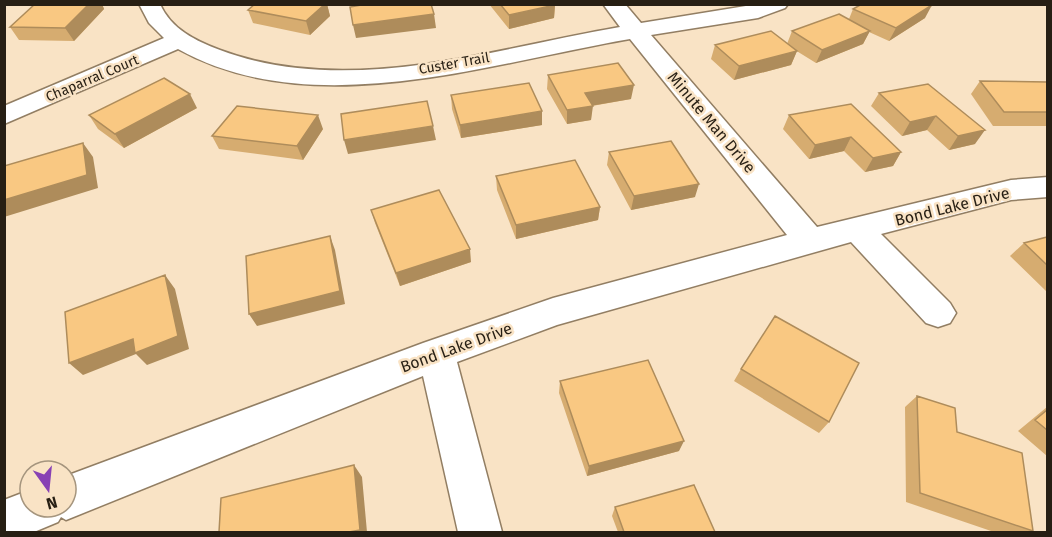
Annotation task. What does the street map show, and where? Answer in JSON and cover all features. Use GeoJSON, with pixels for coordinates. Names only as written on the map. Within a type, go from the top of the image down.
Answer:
{"type":"FeatureCollection","features":[{"type":"Feature","properties":{"kind":"street","name":"Custer Trail"},"geometry":{"type":"LineString","coordinates":[[149,4],[161,24],[179,40],[238,65],[309,76],[345,77],[441,66],[758,12],[778,4]]}},
{"type":"Feature","properties":{"kind":"street","name":"Minute Man Drive"},"geometry":{"type":"LineString","coordinates":[[613,4],[810,241]]}},
{"type":"Feature","properties":{"kind":"street","name":"Chaparral Court"},"geometry":{"type":"LineString","coordinates":[[4,116],[179,40]]}},
{"type":"Feature","properties":{"kind":"street","name":"Bond Lake Drive"},"geometry":{"type":"LineString","coordinates":[[78,493],[436,354],[553,312],[810,241],[1011,190],[1047,187]]}},
{"type":"Feature","properties":{"kind":"street"},"geometry":{"type":"LineString","coordinates":[[857,229],[938,313]]}},
{"type":"Feature","properties":{"kind":"street"},"geometry":{"type":"LineString","coordinates":[[436,354],[480,532]]}},
{"type":"Feature","properties":{"kind":"building"},"geometry":{"type":"Polygon","coordinates":[[[35,4],[89,4],[65,28],[10,27],[35,4]]]}},
{"type":"Feature","properties":{"kind":"building"},"geometry":{"type":"Polygon","coordinates":[[[255,4],[325,4],[306,21],[248,10],[255,4]]]}},
{"type":"Feature","properties":{"kind":"building"},"geometry":{"type":"Polygon","coordinates":[[[367,4],[431,4],[434,14],[353,25],[350,7],[367,4]]]}},
{"type":"Feature","properties":{"kind":"building"},"geometry":{"type":"Polygon","coordinates":[[[500,4],[555,4],[555,5],[509,15],[500,4]]]}},
{"type":"Feature","properties":{"kind":"building"},"geometry":{"type":"Polygon","coordinates":[[[862,4],[932,5],[896,28],[853,9],[862,4]]]}},
{"type":"Feature","properties":{"kind":"building"},"geometry":{"type":"Polygon","coordinates":[[[839,14],[870,31],[822,50],[792,31],[839,14]]]}},
{"type":"Feature","properties":{"kind":"building"},"geometry":{"type":"Polygon","coordinates":[[[771,31],[797,51],[739,66],[715,45],[771,31]]]}},
{"type":"Feature","properties":{"kind":"building"},"geometry":{"type":"Polygon","coordinates":[[[618,63],[634,85],[585,93],[593,106],[567,110],[548,75],[618,63]]]}},
{"type":"Feature","properties":{"kind":"building"},"geometry":{"type":"Polygon","coordinates":[[[164,78],[190,94],[115,134],[89,115],[164,78]]]}},
{"type":"Feature","properties":{"kind":"building"},"geometry":{"type":"Polygon","coordinates":[[[980,81],[1047,82],[1047,112],[1004,112],[980,81]]]}},
{"type":"Feature","properties":{"kind":"building"},"geometry":{"type":"Polygon","coordinates":[[[529,83],[542,111],[460,125],[451,95],[529,83]]]}},
{"type":"Feature","properties":{"kind":"building"},"geometry":{"type":"Polygon","coordinates":[[[928,84],[985,130],[958,136],[936,116],[910,122],[879,93],[928,84]]]}},
{"type":"Feature","properties":{"kind":"building"},"geometry":{"type":"Polygon","coordinates":[[[427,101],[433,126],[344,140],[341,114],[427,101]]]}},
{"type":"Feature","properties":{"kind":"building"},"geometry":{"type":"Polygon","coordinates":[[[851,104],[901,152],[873,158],[851,137],[815,145],[789,115],[851,104]]]}},
{"type":"Feature","properties":{"kind":"building"},"geometry":{"type":"Polygon","coordinates":[[[237,106],[318,115],[297,146],[212,136],[237,106]]]}},
{"type":"Feature","properties":{"kind":"building"},"geometry":{"type":"Polygon","coordinates":[[[671,141],[699,184],[634,196],[609,152],[671,141]]]}},
{"type":"Feature","properties":{"kind":"building"},"geometry":{"type":"Polygon","coordinates":[[[83,143],[87,175],[4,200],[4,166],[83,143]]]}},
{"type":"Feature","properties":{"kind":"building"},"geometry":{"type":"Polygon","coordinates":[[[575,160],[600,207],[516,225],[496,176],[575,160]]]}},
{"type":"Feature","properties":{"kind":"building"},"geometry":{"type":"Polygon","coordinates":[[[439,190],[470,249],[396,273],[371,210],[439,190]]]}},
{"type":"Feature","properties":{"kind":"building"},"geometry":{"type":"Polygon","coordinates":[[[330,236],[340,291],[249,314],[246,256],[330,236]]]}},
{"type":"Feature","properties":{"kind":"building"},"geometry":{"type":"Polygon","coordinates":[[[1047,237],[1047,265],[1024,243],[1047,237]]]}},
{"type":"Feature","properties":{"kind":"building"},"geometry":{"type":"Polygon","coordinates":[[[165,275],[178,336],[135,353],[133,339],[69,363],[65,312],[165,275]]]}},
{"type":"Feature","properties":{"kind":"building"},"geometry":{"type":"Polygon","coordinates":[[[775,316],[859,363],[829,422],[741,369],[775,316]]]}},
{"type":"Feature","properties":{"kind":"building"},"geometry":{"type":"Polygon","coordinates":[[[648,360],[684,441],[589,466],[560,381],[648,360]]]}},
{"type":"Feature","properties":{"kind":"building"},"geometry":{"type":"Polygon","coordinates":[[[917,396],[955,408],[957,432],[1022,453],[1033,531],[920,493],[917,396]]]}},
{"type":"Feature","properties":{"kind":"building"},"geometry":{"type":"Polygon","coordinates":[[[1047,410],[1047,430],[1035,420],[1047,410]]]}},
{"type":"Feature","properties":{"kind":"building"},"geometry":{"type":"Polygon","coordinates":[[[354,465],[360,530],[349,532],[219,532],[221,498],[354,465]]]}},
{"type":"Feature","properties":{"kind":"building"},"geometry":{"type":"Polygon","coordinates":[[[694,485],[715,532],[624,532],[615,507],[694,485]]]}}]}
